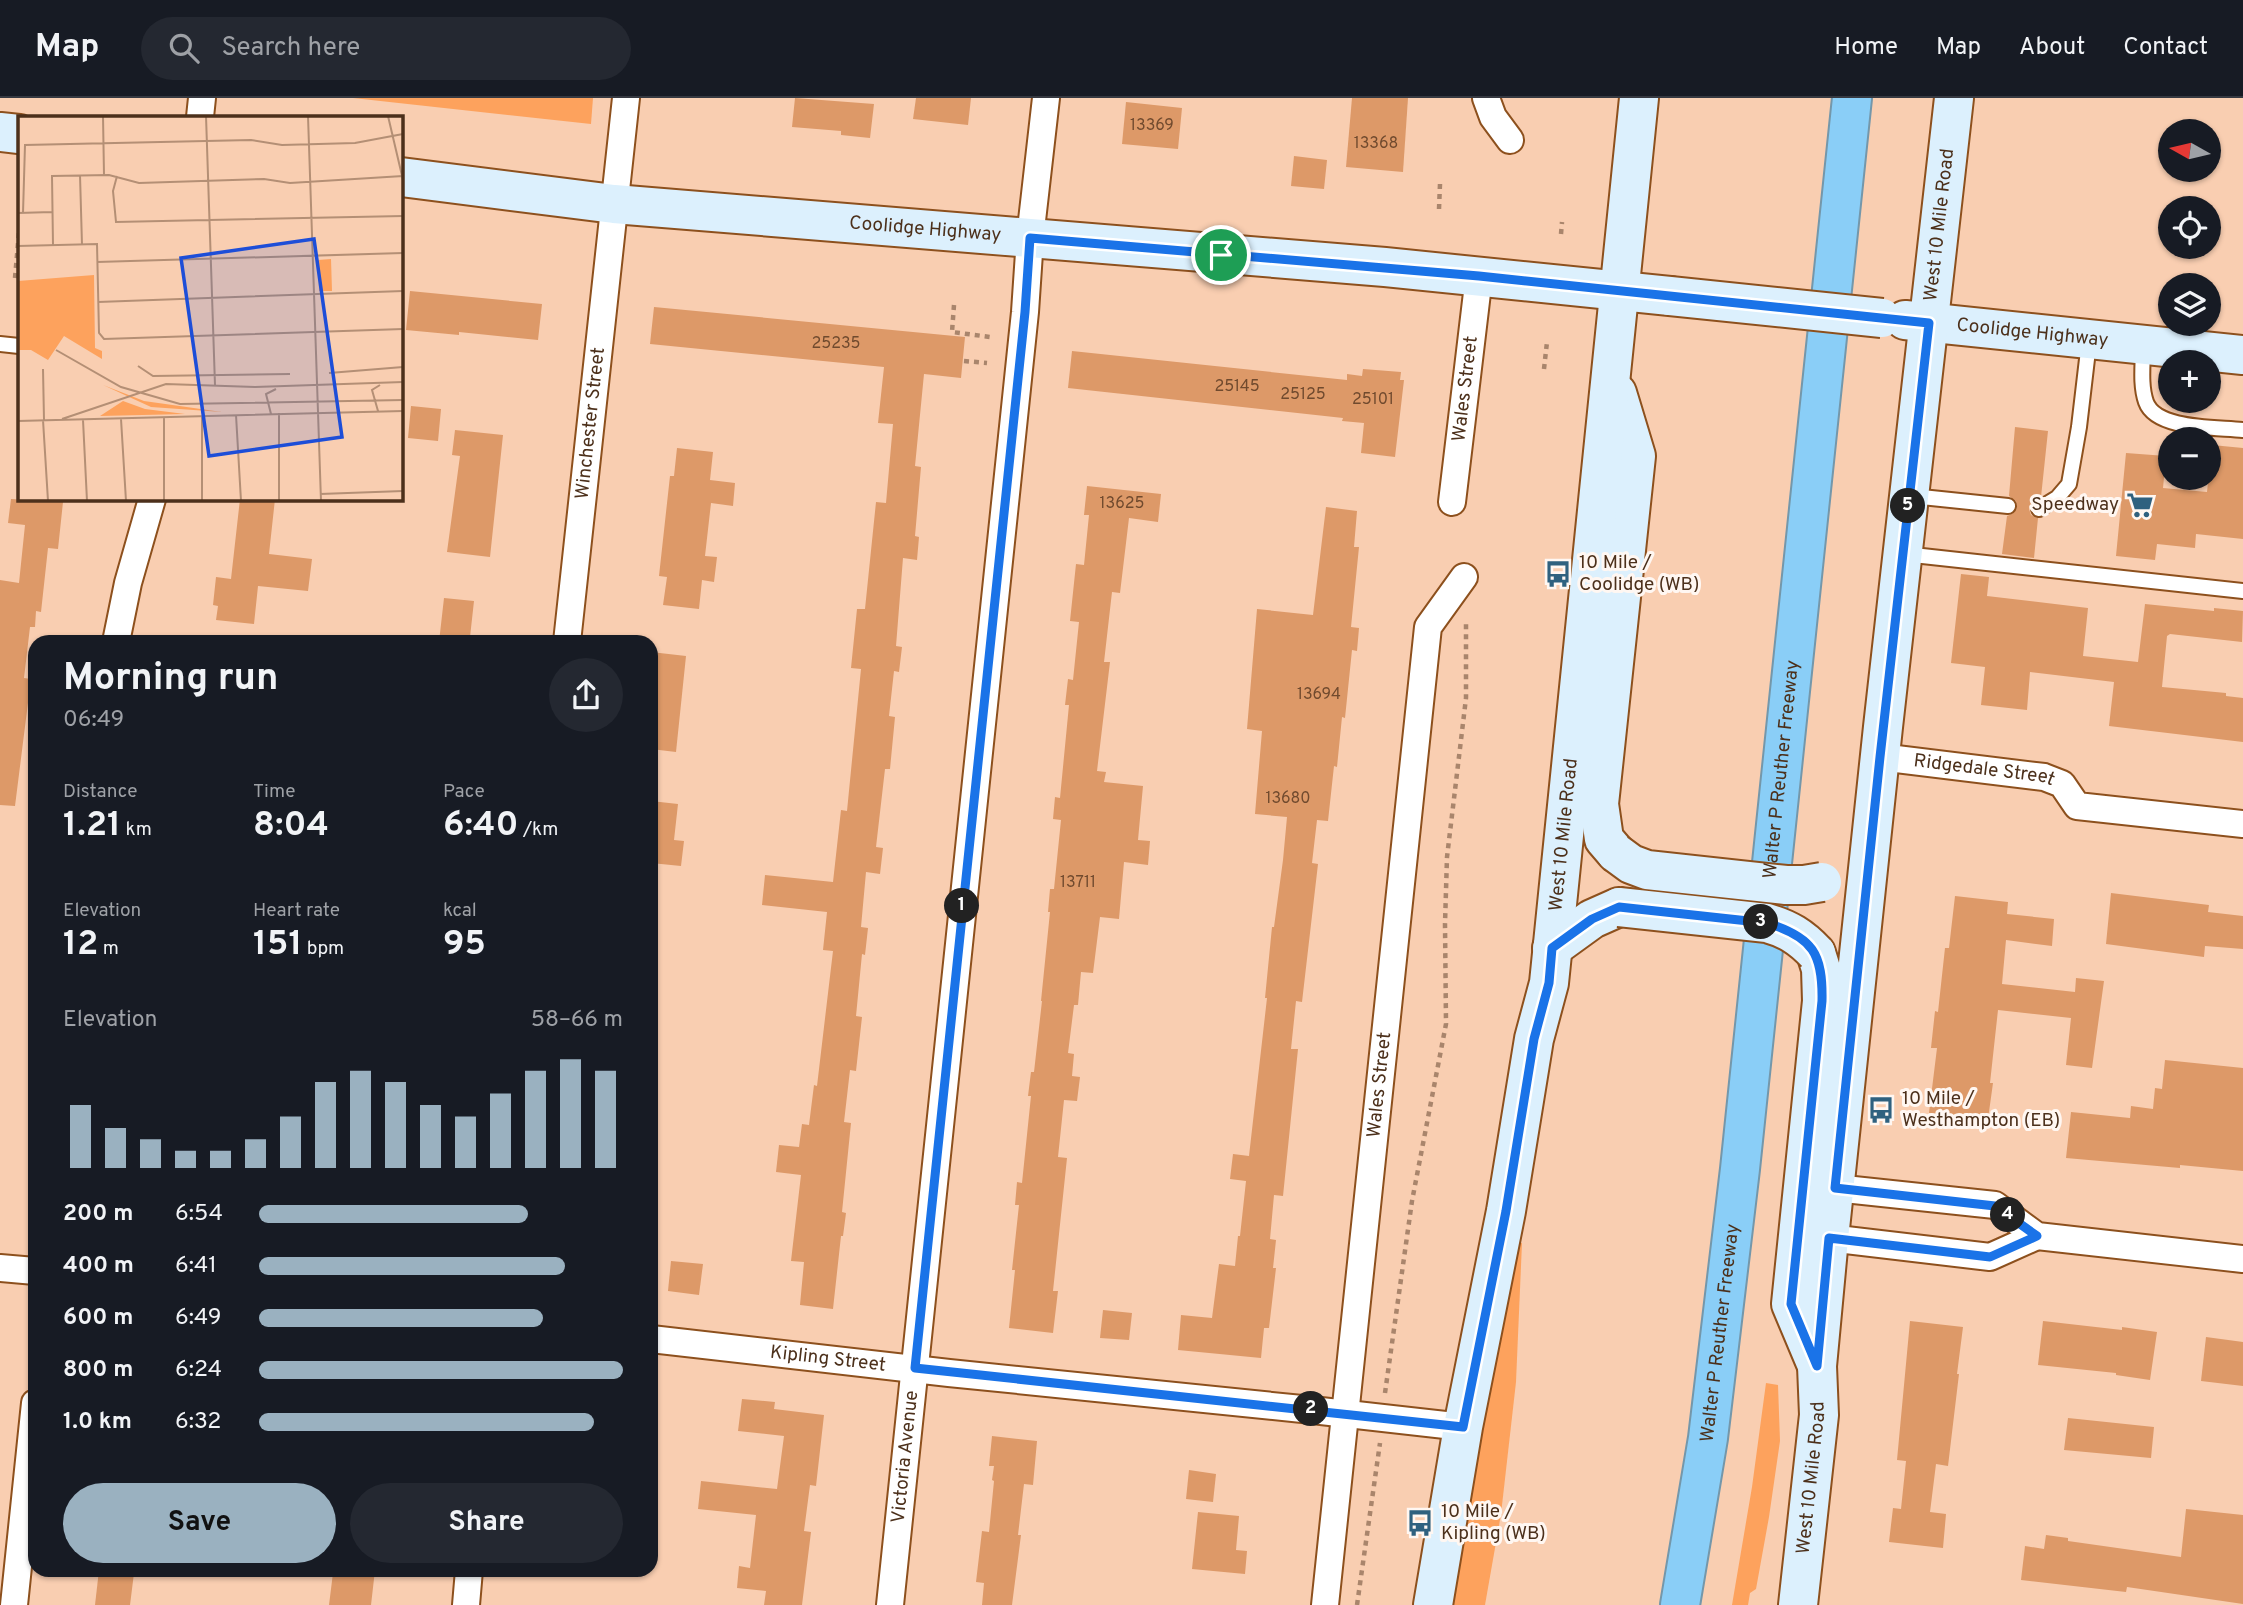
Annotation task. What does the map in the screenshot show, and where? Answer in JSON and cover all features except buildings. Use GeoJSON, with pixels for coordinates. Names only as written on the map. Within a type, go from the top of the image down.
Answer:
{"type":"FeatureCollection","features":[{"type":"Feature","properties":{"kind":"highway","name":"Walter P Reuther Freeway"},"geometry":{"type":"LineString","coordinates":[[1680,1605],[1708,1438],[1740,1169],[1852,98]]}},
{"type":"Feature","properties":{"kind":"main road","name":"West 10 Mile Road"},"geometry":{"type":"LineString","coordinates":[[1433,1605],[1463,1427],[1506,1211],[1534,1039],[1549,983],[1639,98]]}},
{"type":"Feature","properties":{"kind":"main road","name":"West 10 Mile Road"},"geometry":{"type":"LineString","coordinates":[[1798,1605],[1819,1415],[1817,1366],[1829,1238],[1954,98]]}},
{"type":"Feature","properties":{"kind":"main road"},"geometry":{"type":"LineString","coordinates":[[0,132],[18,134]]}},
{"type":"Feature","properties":{"kind":"main road","name":"Coolidge Highway"},"geometry":{"type":"LineString","coordinates":[[402,177],[614,204],[1479,276],[2243,355]]}},
{"type":"Feature","properties":{"kind":"main road"},"geometry":{"type":"LineString","coordinates":[[1612,377],[1636,456],[1599,804],[1604,839],[1616,853],[1631,864],[1647,870],[1786,885],[1822,882],[1841,875],[1870,850]]}},
{"type":"Feature","properties":{"kind":"main road"},"geometry":{"type":"LineString","coordinates":[[1552,948],[1592,919],[1619,907],[1767,923],[1785,928],[1801,937],[1816,953],[1821,969],[1822,1001],[1791,1304],[1817,1366]]}},
{"type":"Feature","properties":{"kind":"street"},"geometry":{"type":"LineString","coordinates":[[200,116],[202,98]]}},
{"type":"Feature","properties":{"kind":"street","name":"Winchester Street"},"geometry":{"type":"LineString","coordinates":[[569,635],[626,98]]}},
{"type":"Feature","properties":{"kind":"street","name":"Victoria Avenue"},"geometry":{"type":"LineString","coordinates":[[890,1605],[1046,98]]}},
{"type":"Feature","properties":{"kind":"street"},"geometry":{"type":"LineString","coordinates":[[1486,98],[1493,117],[1510,140]]}},
{"type":"Feature","properties":{"kind":"street","name":"Wales Street"},"geometry":{"type":"LineString","coordinates":[[1451,502],[1479,276]]}},
{"type":"Feature","properties":{"kind":"street"},"geometry":{"type":"LineString","coordinates":[[117,635],[128,583],[152,500]]}},
{"type":"Feature","properties":{"kind":"street","name":"Wales Street"},"geometry":{"type":"LineString","coordinates":[[1325,1605],[1428,627],[1464,577]]}},
{"type":"Feature","properties":{"kind":"street","name":"Ridgedale Street"},"geometry":{"type":"LineString","coordinates":[[1880,757],[2044,777],[2062,784],[2077,806],[2243,824]]}},
{"type":"Feature","properties":{"kind":"street"},"geometry":{"type":"LineString","coordinates":[[1835,1188],[1995,1206],[2037,1236],[2243,1259]]}},
{"type":"Feature","properties":{"kind":"street"},"geometry":{"type":"LineString","coordinates":[[1829,1238],[1990,1257],[2037,1236]]}},
{"type":"Feature","properties":{"kind":"street"},"geometry":{"type":"LineString","coordinates":[[0,1268],[28,1270]]}},
{"type":"Feature","properties":{"kind":"street","name":"Kipling Street"},"geometry":{"type":"LineString","coordinates":[[658,1340],[1463,1427]]}},
{"type":"Feature","properties":{"kind":"street"},"geometry":{"type":"LineString","coordinates":[[14,1605],[28,1470]]}},
{"type":"Feature","properties":{"kind":"street"},"geometry":{"type":"LineString","coordinates":[[466,1605],[468,1577]]}},
{"type":"Feature","properties":{"kind":"lane"},"geometry":{"type":"LineString","coordinates":[[2039,509],[2057,498],[2069,484],[2089,340]]}},
{"type":"Feature","properties":{"kind":"lane"},"geometry":{"type":"LineString","coordinates":[[0,344],[18,346]]}},
{"type":"Feature","properties":{"kind":"lane"},"geometry":{"type":"LineString","coordinates":[[2143,345],[2146,403],[2156,417],[2173,423],[2243,430]]}},
{"type":"Feature","properties":{"kind":"lane"},"geometry":{"type":"LineString","coordinates":[[1909,496],[2008,506]]}},
{"type":"Feature","properties":{"kind":"lane"},"geometry":{"type":"LineString","coordinates":[[1903,554],[2243,591]]}},
{"type":"Feature","properties":{"kind":"path"},"geometry":{"type":"LineString","coordinates":[[1439,209],[1440,184]]}},
{"type":"Feature","properties":{"kind":"path"},"geometry":{"type":"LineString","coordinates":[[1561,234],[1562,222]]}},
{"type":"Feature","properties":{"kind":"path"},"geometry":{"type":"LineString","coordinates":[[15,278],[18,244]]}},
{"type":"Feature","properties":{"kind":"path"},"geometry":{"type":"LineString","coordinates":[[954,305],[953,332],[990,337]]}},
{"type":"Feature","properties":{"kind":"path"},"geometry":{"type":"LineString","coordinates":[[1544,369],[1547,342]]}},
{"type":"Feature","properties":{"kind":"path"},"geometry":{"type":"LineString","coordinates":[[964,361],[987,363]]}},
{"type":"Feature","properties":{"kind":"path"},"geometry":{"type":"LineString","coordinates":[[1385,1398],[1412,1201],[1446,1024],[1447,857],[1466,698],[1466,631]]}},
{"type":"Feature","properties":{"kind":"path"},"geometry":{"type":"LineString","coordinates":[[1357,1605],[1381,1438]]}},
{"type":"Feature","properties":{"kind":"shaded area"},"geometry":{"type":"Polygon","coordinates":[[[353,98],[593,98],[591,124],[353,98]]]}},
{"type":"Feature","properties":{"kind":"shaded area"},"geometry":{"type":"Polygon","coordinates":[[[1517,1242],[1522,1243],[1516,1382],[1501,1514],[1485,1605],[1449,1605],[1517,1242]]]}},
{"type":"Feature","properties":{"kind":"shaded area"},"geometry":{"type":"Polygon","coordinates":[[[1766,1383],[1778,1385],[1780,1441],[1769,1517],[1756,1589],[1750,1593],[1748,1605],[1732,1605],[1752,1487],[1766,1383]]]}},
{"type":"Feature","properties":{"kind":"place","name":"Speedway"},"geometry":{"type":"Point","coordinates":[2140,505]}},
{"type":"Feature","properties":{"kind":"place","name":"10 Mile / Coolidge (WB)"},"geometry":{"type":"Point","coordinates":[1558,574]}},
{"type":"Feature","properties":{"kind":"place","name":"10 Mile / Westhampton (EB)"},"geometry":{"type":"Point","coordinates":[1881,1110]}},
{"type":"Feature","properties":{"kind":"place","name":"10 Mile / Kipling (WB)"},"geometry":{"type":"Point","coordinates":[1420,1523]}},
{"type":"Feature","properties":{"kind":"route"},"geometry":{"type":"LineString","coordinates":[[1030,238],[1221,255],[1479,276],[1929,323],[1835,1188],[1995,1206],[2037,1236],[1990,1257],[1829,1238],[1817,1366],[1791,1304],[1822,1001],[1821,969],[1816,953],[1801,937],[1785,928],[1767,923],[1619,907],[1592,919],[1552,948],[1549,983],[1534,1039],[1506,1211],[1463,1427],[915,1368],[1025,312],[1030,238]]}}]}
